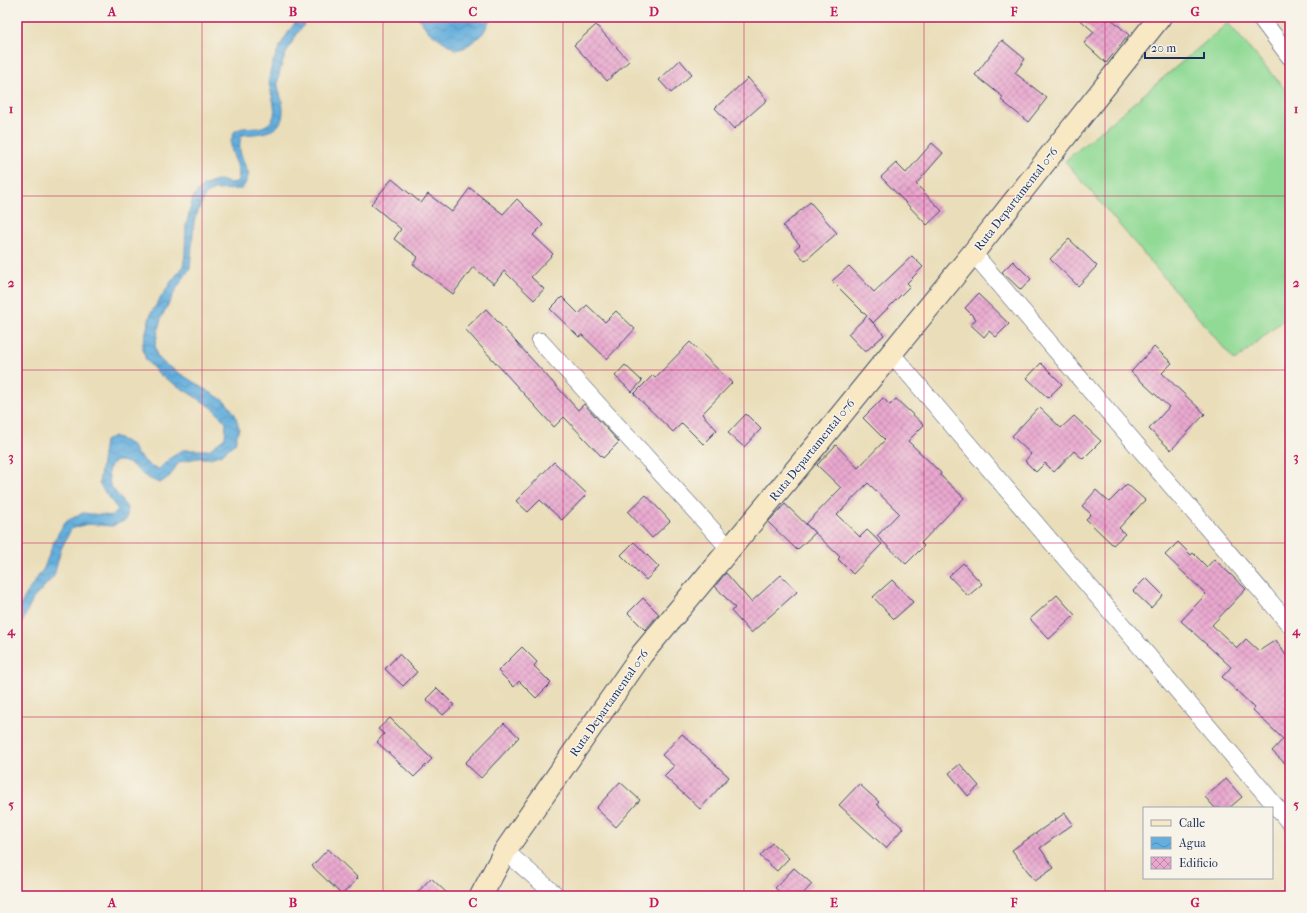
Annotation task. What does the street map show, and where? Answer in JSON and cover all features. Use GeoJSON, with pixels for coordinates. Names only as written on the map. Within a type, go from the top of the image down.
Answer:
{"type":"FeatureCollection","features":[{"type":"Feature","properties":{"kind":"main road","name":"Ruta Departamental 076"},"geometry":{"type":"LineString","coordinates":[[480,896],[505,851],[642,654],[973,253],[1160,17]]}},
{"type":"Feature","properties":{"kind":"street"},"geometry":{"type":"LineString","coordinates":[[1260,17],[1290,57]]}},
{"type":"Feature","properties":{"kind":"street"},"geometry":{"type":"LineString","coordinates":[[973,253],[1290,625]]}},
{"type":"Feature","properties":{"kind":"street"},"geometry":{"type":"LineString","coordinates":[[540,341],[730,549]]}},
{"type":"Feature","properties":{"kind":"street"},"geometry":{"type":"LineString","coordinates":[[891,353],[1290,823]]}},
{"type":"Feature","properties":{"kind":"street"},"geometry":{"type":"LineString","coordinates":[[505,851],[557,896]]}},
{"type":"Feature","properties":{"kind":"green space"},"geometry":{"type":"Polygon","coordinates":[[[1228,23],[1290,95],[1290,314],[1235,361],[1065,161],[1228,23]]]}},
{"type":"Feature","properties":{"kind":"water"},"geometry":{"type":"Polygon","coordinates":[[[300,17],[310,17],[290,46],[283,62],[278,80],[278,87],[282,101],[282,120],[273,129],[267,132],[242,135],[240,140],[240,150],[249,174],[242,189],[214,190],[205,195],[194,221],[190,268],[177,288],[161,318],[155,346],[157,356],[166,365],[226,402],[235,414],[239,428],[235,443],[222,454],[210,458],[197,458],[179,462],[170,476],[160,483],[147,477],[129,463],[115,461],[108,470],[110,485],[128,509],[126,520],[112,526],[87,524],[71,529],[61,549],[54,576],[33,599],[17,634],[17,612],[27,593],[44,568],[55,539],[65,522],[83,513],[112,516],[118,510],[99,484],[105,441],[114,436],[132,445],[137,454],[151,467],[159,469],[169,459],[183,450],[209,450],[225,438],[226,423],[213,408],[160,375],[146,360],[142,347],[151,313],[171,282],[183,267],[186,226],[193,197],[203,186],[219,180],[230,183],[237,182],[239,176],[238,169],[231,145],[235,131],[243,128],[262,127],[272,120],[274,115],[274,103],[269,80],[272,64],[290,30],[300,17]]]}},
{"type":"Feature","properties":{"kind":"water"},"geometry":{"type":"Polygon","coordinates":[[[418,17],[492,17],[482,35],[464,48],[456,50],[428,31],[418,17]]]}},
{"type":"Feature","properties":{"kind":"building"},"geometry":{"type":"Polygon","coordinates":[[[1077,17],[1109,17],[1129,35],[1106,63],[1084,43],[1094,32],[1077,17]]]}},
{"type":"Feature","properties":{"kind":"building"},"geometry":{"type":"Polygon","coordinates":[[[596,25],[629,61],[607,81],[574,45],[596,25]]]}},
{"type":"Feature","properties":{"kind":"building"},"geometry":{"type":"Polygon","coordinates":[[[1002,40],[1025,59],[1015,73],[1047,98],[1028,122],[1001,100],[1003,97],[975,75],[1002,40]]]}},
{"type":"Feature","properties":{"kind":"building"},"geometry":{"type":"Polygon","coordinates":[[[680,60],[692,74],[671,93],[659,80],[680,60]]]}},
{"type":"Feature","properties":{"kind":"building"},"geometry":{"type":"Polygon","coordinates":[[[748,78],[767,100],[734,129],[715,108],[748,78]]]}},
{"type":"Feature","properties":{"kind":"building"},"geometry":{"type":"Polygon","coordinates":[[[932,143],[943,153],[916,184],[942,211],[927,225],[881,177],[896,163],[906,173],[932,143]]]}},
{"type":"Feature","properties":{"kind":"building"},"geometry":{"type":"Polygon","coordinates":[[[392,179],[421,203],[428,194],[452,212],[470,188],[503,214],[517,199],[543,225],[533,235],[553,254],[531,277],[544,289],[534,300],[504,271],[494,284],[473,267],[453,294],[413,264],[418,257],[394,239],[401,229],[371,204],[392,179]]]}},
{"type":"Feature","properties":{"kind":"building"},"geometry":{"type":"Polygon","coordinates":[[[810,202],[837,233],[805,261],[795,249],[800,245],[783,226],[810,202]]]}},
{"type":"Feature","properties":{"kind":"building"},"geometry":{"type":"Polygon","coordinates":[[[1069,239],[1097,266],[1078,286],[1050,259],[1069,239]]]}},
{"type":"Feature","properties":{"kind":"building"},"geometry":{"type":"Polygon","coordinates":[[[912,256],[923,267],[907,283],[910,286],[873,323],[884,335],[865,352],[848,334],[867,316],[832,281],[849,266],[874,292],[912,256]]]}},
{"type":"Feature","properties":{"kind":"building"},"geometry":{"type":"Polygon","coordinates":[[[1013,261],[1031,279],[1021,290],[1002,272],[1013,261]]]}},
{"type":"Feature","properties":{"kind":"building"},"geometry":{"type":"Polygon","coordinates":[[[978,294],[1009,324],[996,337],[989,331],[984,337],[971,325],[976,319],[965,308],[978,294]]]}},
{"type":"Feature","properties":{"kind":"building"},"geometry":{"type":"Polygon","coordinates":[[[562,297],[579,314],[587,305],[605,322],[616,311],[635,329],[607,359],[582,335],[579,337],[550,309],[562,297]]]}},
{"type":"Feature","properties":{"kind":"building"},"geometry":{"type":"Polygon","coordinates":[[[486,309],[578,410],[584,404],[619,442],[603,458],[564,417],[554,427],[465,329],[486,309]]]}},
{"type":"Feature","properties":{"kind":"building"},"geometry":{"type":"Polygon","coordinates":[[[690,342],[732,383],[702,414],[717,430],[703,444],[682,423],[673,432],[634,394],[653,375],[655,378],[690,342]]]}},
{"type":"Feature","properties":{"kind":"building"},"geometry":{"type":"Polygon","coordinates":[[[1154,347],[1172,363],[1162,373],[1205,414],[1171,450],[1149,429],[1169,407],[1131,372],[1154,347]]]}},
{"type":"Feature","properties":{"kind":"building"},"geometry":{"type":"Polygon","coordinates":[[[1041,363],[1062,384],[1048,398],[1027,378],[1041,363]]]}},
{"type":"Feature","properties":{"kind":"building"},"geometry":{"type":"Polygon","coordinates":[[[625,365],[642,381],[632,392],[615,376],[625,365]]]}},
{"type":"Feature","properties":{"kind":"building"},"geometry":{"type":"Polygon","coordinates":[[[883,398],[890,405],[896,399],[924,425],[908,441],[964,498],[921,543],[924,546],[906,564],[877,536],[899,513],[868,483],[837,515],[860,537],[867,530],[882,544],[853,574],[838,559],[840,557],[806,524],[841,488],[817,465],[836,445],[858,468],[885,440],[863,418],[883,398]]]}},
{"type":"Feature","properties":{"kind":"building"},"geometry":{"type":"Polygon","coordinates":[[[1039,407],[1061,428],[1074,416],[1101,441],[1083,459],[1074,451],[1054,472],[1045,463],[1036,472],[1025,461],[1031,454],[1012,436],[1039,407]]]}},
{"type":"Feature","properties":{"kind":"building"},"geometry":{"type":"Polygon","coordinates":[[[746,414],[761,429],[744,447],[728,433],[746,414]]]}},
{"type":"Feature","properties":{"kind":"building"},"geometry":{"type":"Polygon","coordinates":[[[554,462],[587,494],[562,520],[540,500],[528,512],[516,501],[554,462]]]}},
{"type":"Feature","properties":{"kind":"building"},"geometry":{"type":"Polygon","coordinates":[[[1127,484],[1145,500],[1119,528],[1125,534],[1113,545],[1086,519],[1091,514],[1082,506],[1096,490],[1109,502],[1127,484]]]}},
{"type":"Feature","properties":{"kind":"building"},"geometry":{"type":"Polygon","coordinates":[[[646,495],[670,521],[652,538],[628,512],[646,495]]]}},
{"type":"Feature","properties":{"kind":"building"},"geometry":{"type":"Polygon","coordinates":[[[785,504],[815,533],[797,550],[768,522],[785,504]]]}},
{"type":"Feature","properties":{"kind":"building"},"geometry":{"type":"Polygon","coordinates":[[[634,542],[659,567],[646,580],[621,555],[634,542]]]}},
{"type":"Feature","properties":{"kind":"building"},"geometry":{"type":"Polygon","coordinates":[[[1178,542],[1191,555],[1193,553],[1207,567],[1214,559],[1246,589],[1212,625],[1237,648],[1246,639],[1259,651],[1276,640],[1290,662],[1290,768],[1272,751],[1283,739],[1253,710],[1255,708],[1222,677],[1231,667],[1181,621],[1206,594],[1165,555],[1178,542]]]}},
{"type":"Feature","properties":{"kind":"building"},"geometry":{"type":"Polygon","coordinates":[[[963,563],[982,584],[968,596],[949,576],[963,563]]]}},
{"type":"Feature","properties":{"kind":"building"},"geometry":{"type":"Polygon","coordinates":[[[726,573],[751,602],[781,575],[797,592],[751,633],[731,611],[735,608],[715,586],[726,573]]]}},
{"type":"Feature","properties":{"kind":"building"},"geometry":{"type":"Polygon","coordinates":[[[1146,578],[1163,595],[1151,608],[1133,591],[1146,578]]]}},
{"type":"Feature","properties":{"kind":"building"},"geometry":{"type":"Polygon","coordinates":[[[892,580],[913,602],[894,619],[873,597],[892,580]]]}},
{"type":"Feature","properties":{"kind":"building"},"geometry":{"type":"Polygon","coordinates":[[[1057,595],[1075,615],[1049,639],[1030,619],[1057,595]]]}},
{"type":"Feature","properties":{"kind":"building"},"geometry":{"type":"Polygon","coordinates":[[[643,598],[659,614],[645,630],[628,613],[643,598]]]}},
{"type":"Feature","properties":{"kind":"building"},"geometry":{"type":"Polygon","coordinates":[[[522,647],[537,662],[534,666],[551,683],[536,698],[519,681],[514,687],[498,671],[522,647]]]}},
{"type":"Feature","properties":{"kind":"building"},"geometry":{"type":"Polygon","coordinates":[[[399,654],[417,672],[403,686],[385,669],[399,654]]]}},
{"type":"Feature","properties":{"kind":"building"},"geometry":{"type":"Polygon","coordinates":[[[437,688],[454,705],[443,715],[426,699],[437,688]]]}},
{"type":"Feature","properties":{"kind":"building"},"geometry":{"type":"Polygon","coordinates":[[[390,718],[432,759],[414,777],[377,742],[384,734],[378,729],[390,718]]]}},
{"type":"Feature","properties":{"kind":"building"},"geometry":{"type":"Polygon","coordinates":[[[504,723],[519,737],[481,778],[465,763],[504,723]]]}},
{"type":"Feature","properties":{"kind":"building"},"geometry":{"type":"Polygon","coordinates":[[[682,734],[729,777],[700,809],[664,776],[674,766],[662,755],[682,734]]]}},
{"type":"Feature","properties":{"kind":"building"},"geometry":{"type":"Polygon","coordinates":[[[960,764],[979,786],[968,796],[949,773],[960,764]]]}},
{"type":"Feature","properties":{"kind":"building"},"geometry":{"type":"Polygon","coordinates":[[[1226,779],[1242,797],[1230,807],[1214,807],[1205,797],[1226,779]]]}},
{"type":"Feature","properties":{"kind":"building"},"geometry":{"type":"Polygon","coordinates":[[[620,782],[640,800],[616,827],[596,808],[620,782]]]}},
{"type":"Feature","properties":{"kind":"building"},"geometry":{"type":"Polygon","coordinates":[[[859,784],[879,802],[877,804],[903,828],[886,848],[839,805],[859,784]]]}},
{"type":"Feature","properties":{"kind":"building"},"geometry":{"type":"Polygon","coordinates":[[[1065,813],[1073,824],[1040,848],[1054,868],[1035,881],[1012,850],[1065,813]]]}},
{"type":"Feature","properties":{"kind":"building"},"geometry":{"type":"Polygon","coordinates":[[[772,843],[789,858],[777,871],[760,856],[772,843]]]}},
{"type":"Feature","properties":{"kind":"building"},"geometry":{"type":"Polygon","coordinates":[[[328,849],[358,878],[342,895],[312,866],[328,849]]]}},
{"type":"Feature","properties":{"kind":"building"},"geometry":{"type":"Polygon","coordinates":[[[794,868],[812,884],[801,896],[784,896],[775,888],[794,868]]]}},
{"type":"Feature","properties":{"kind":"building"},"geometry":{"type":"Polygon","coordinates":[[[431,878],[450,896],[414,896],[431,878]]]}}]}
